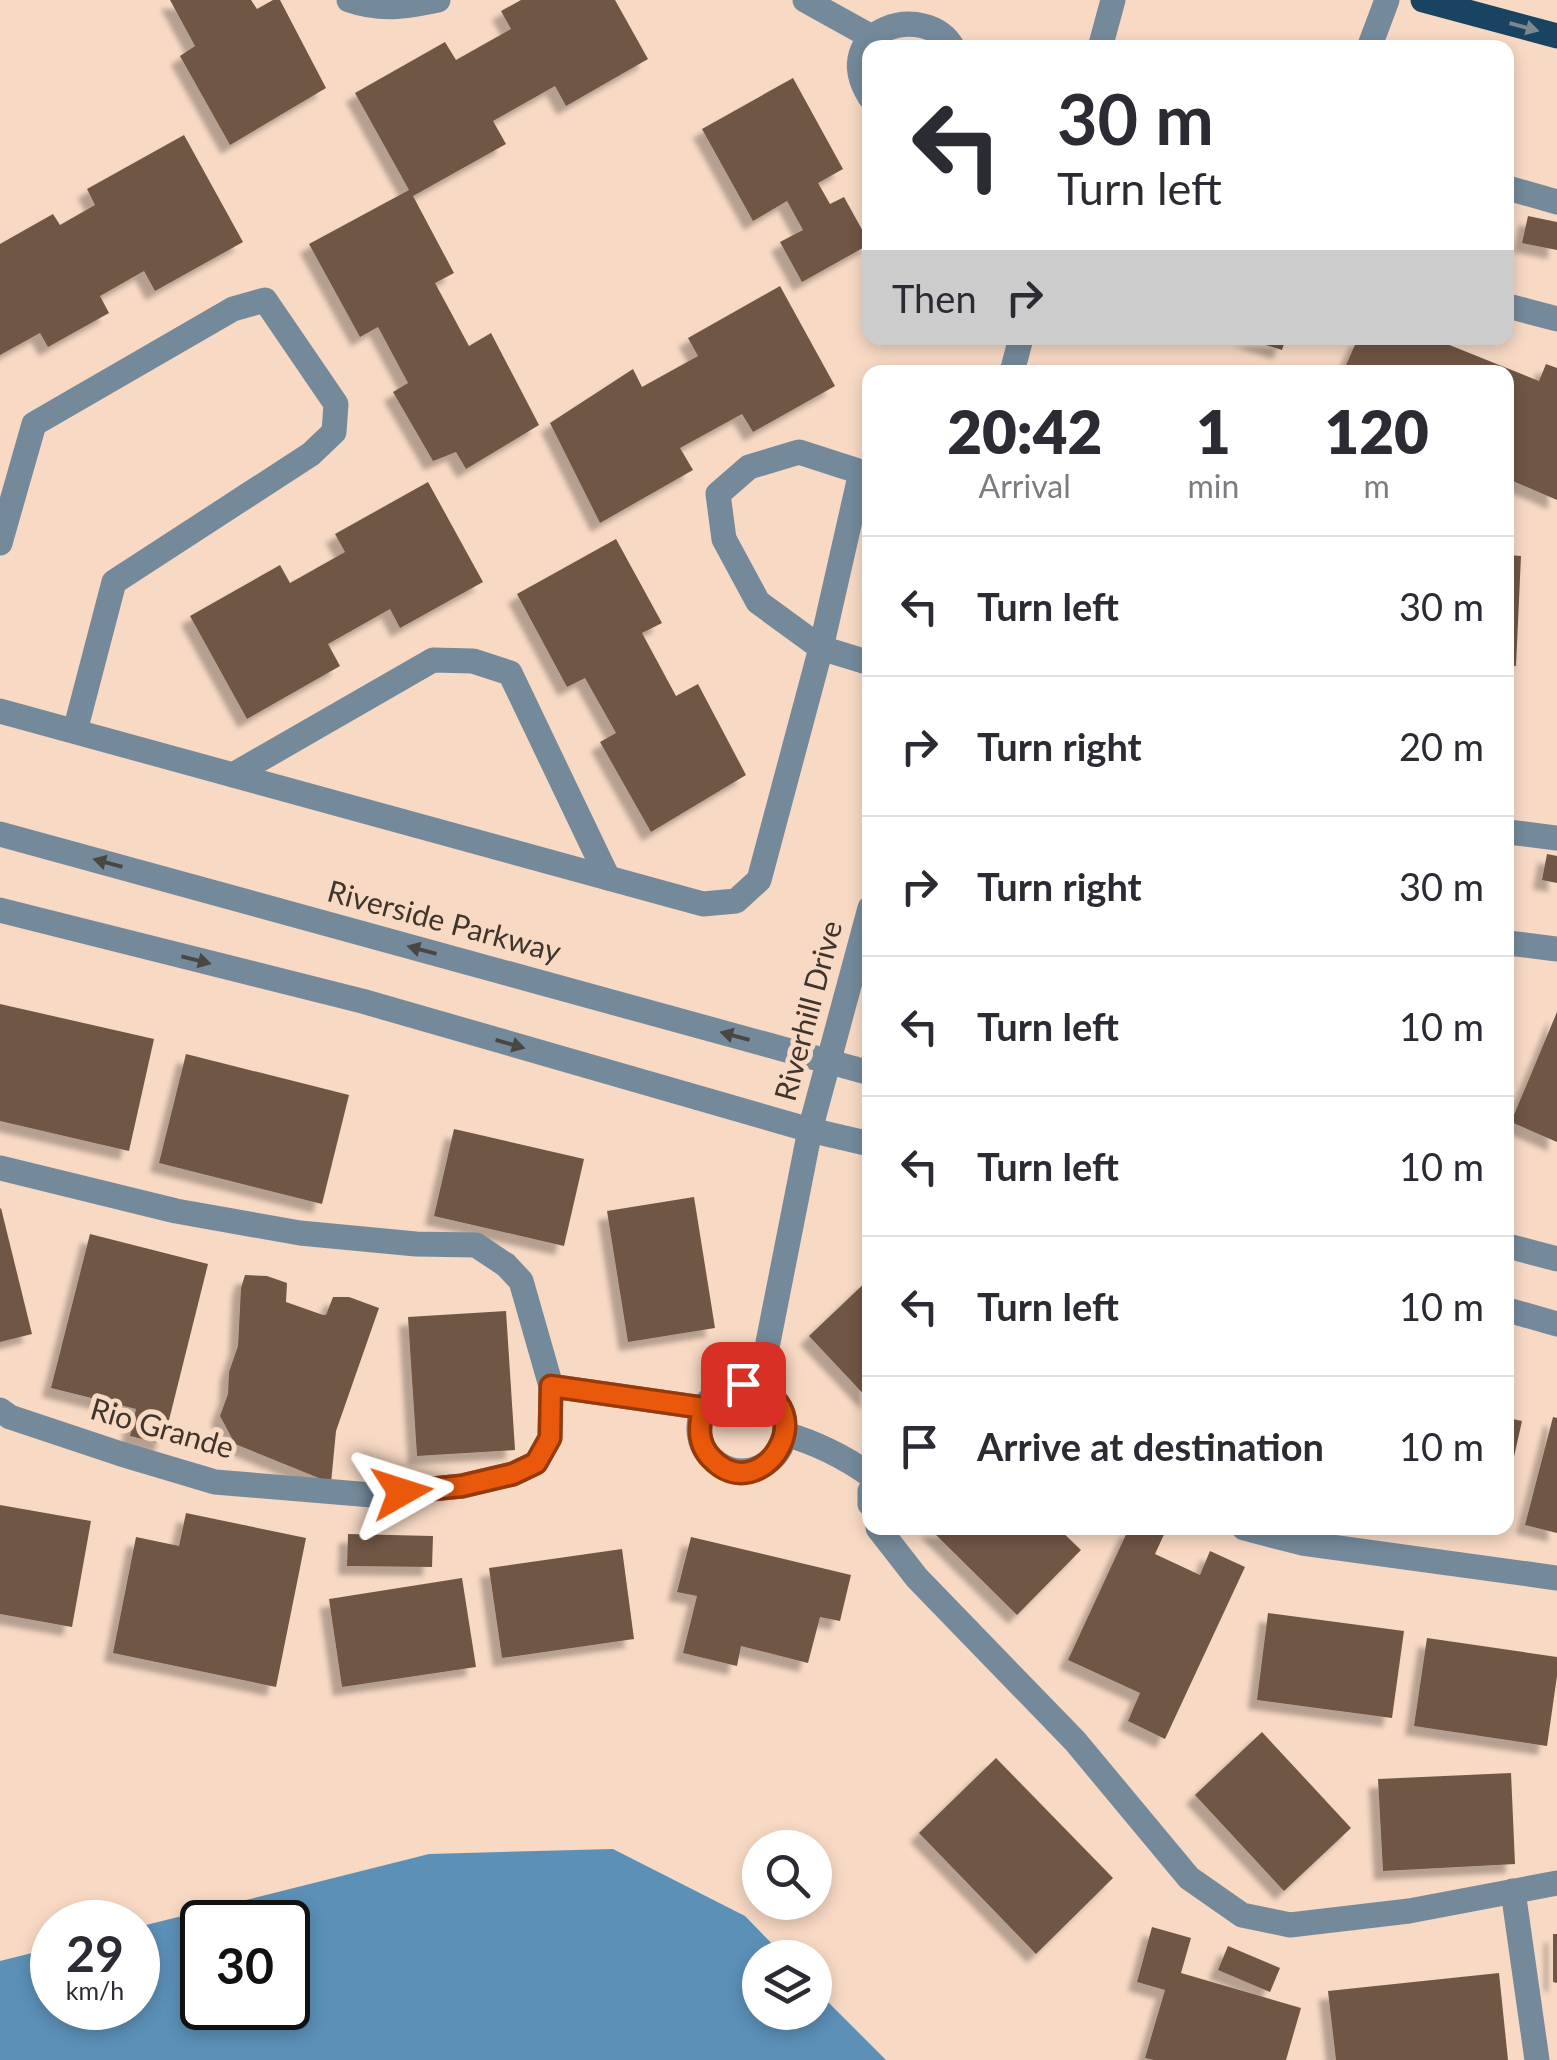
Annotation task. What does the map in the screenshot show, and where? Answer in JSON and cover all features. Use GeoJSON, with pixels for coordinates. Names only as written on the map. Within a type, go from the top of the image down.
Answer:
{"type":"FeatureCollection","features":[{"type":"Feature","properties":{"kind":"main road"},"geometry":{"type":"LineString","coordinates":[[1423,0],[1557,36]]}},
{"type":"Feature","properties":{"kind":"street"},"geometry":{"type":"LineString","coordinates":[[349,0],[400,8],[438,0]]}},
{"type":"Feature","properties":{"kind":"street"},"geometry":{"type":"LineString","coordinates":[[806,0],[868,34]]}},
{"type":"Feature","properties":{"kind":"street"},"geometry":{"type":"LineString","coordinates":[[1102,40],[1113,0]]}},
{"type":"Feature","properties":{"kind":"street"},"geometry":{"type":"LineString","coordinates":[[1372,40],[1386,0]]}},
{"type":"Feature","properties":{"kind":"street"},"geometry":{"type":"LineString","coordinates":[[865,40],[880,24],[910,15],[939,27],[948,40]]}},
{"type":"Feature","properties":{"kind":"street"},"geometry":{"type":"LineString","coordinates":[[862,47],[858,66],[862,84]]}},
{"type":"Feature","properties":{"kind":"street"},"geometry":{"type":"LineString","coordinates":[[1514,190],[1557,202]]}},
{"type":"Feature","properties":{"kind":"street"},"geometry":{"type":"LineString","coordinates":[[0,543],[34,424],[233,309],[265,300],[336,404],[334,432],[311,454],[114,582],[75,732]]}},
{"type":"Feature","properties":{"kind":"street"},"geometry":{"type":"LineString","coordinates":[[1514,308],[1557,319]]}},
{"type":"Feature","properties":{"kind":"street"},"geometry":{"type":"LineString","coordinates":[[0,711],[703,904],[736,902],[759,880],[821,648],[861,472],[799,452],[748,467],[718,494],[724,538],[758,602],[821,648],[862,660]]}},
{"type":"Feature","properties":{"kind":"street"},"geometry":{"type":"LineString","coordinates":[[233,775],[433,660],[472,661],[510,673],[608,878]]}},
{"type":"Feature","properties":{"kind":"street"},"geometry":{"type":"LineString","coordinates":[[1514,833],[1557,838]]}},
{"type":"Feature","properties":{"kind":"street","name":"Riverside Parkway"},"geometry":{"type":"LineString","coordinates":[[0,834],[862,1071]]}},
{"type":"Feature","properties":{"kind":"street"},"geometry":{"type":"LineString","coordinates":[[0,910],[362,1001],[862,1142]]}},
{"type":"Feature","properties":{"kind":"street","name":"Riverhill Drive"},"geometry":{"type":"LineString","coordinates":[[758,1388],[810,1130],[862,938]]}},
{"type":"Feature","properties":{"kind":"street"},"geometry":{"type":"LineString","coordinates":[[1514,945],[1557,949]]}},
{"type":"Feature","properties":{"kind":"street","name":"Rio Grande"},"geometry":{"type":"LineString","coordinates":[[0,1168],[176,1211],[300,1233],[476,1246],[506,1265],[520,1281],[551,1386],[550,1438],[536,1463],[513,1474],[462,1486],[372,1495],[215,1482],[66,1436],[0,1410]]}},
{"type":"Feature","properties":{"kind":"street"},"geometry":{"type":"LineString","coordinates":[[1514,1248],[1557,1259]]}},
{"type":"Feature","properties":{"kind":"street"},"geometry":{"type":"LineString","coordinates":[[1514,1312],[1557,1324]]}},
{"type":"Feature","properties":{"kind":"street"},"geometry":{"type":"LineString","coordinates":[[743,1384],[758,1388],[780,1406],[785,1420],[780,1450],[754,1470],[737,1472],[721,1467],[708,1456],[700,1441],[698,1424],[704,1408],[713,1395],[727,1387],[743,1384]]}},
{"type":"Feature","properties":{"kind":"street"},"geometry":{"type":"LineString","coordinates":[[551,1386],[704,1408]]}},
{"type":"Feature","properties":{"kind":"street"},"geometry":{"type":"LineString","coordinates":[[785,1434],[844,1457],[862,1469]]}},
{"type":"Feature","properties":{"kind":"street"},"geometry":{"type":"LineString","coordinates":[[883,1535],[917,1578],[1075,1742],[1189,1878],[1242,1915],[1290,1925],[1409,1911],[1557,1883]]}},
{"type":"Feature","properties":{"kind":"street"},"geometry":{"type":"LineString","coordinates":[[1271,1535],[1302,1543],[1557,1578]]}},
{"type":"Feature","properties":{"kind":"street"},"geometry":{"type":"LineString","coordinates":[[1514,1891],[1537,2060]]}},
{"type":"Feature","properties":{"kind":"water"},"geometry":{"type":"Polygon","coordinates":[[[613,1849],[742,1914],[742,1920],[749,1920],[768,1940],[742,1940],[742,2030],[832,2030],[832,2006],[886,2060],[0,2060],[0,1961],[30,1954],[30,2030],[160,2030],[160,1921],[180,1916],[180,2030],[310,2030],[310,1900],[246,1900],[429,1854],[613,1849]]]}},
{"type":"Feature","properties":{"kind":"building"},"geometry":{"type":"Polygon","coordinates":[[[170,0],[251,0],[257,9],[280,0],[326,88],[230,145],[180,56],[195,46],[170,0]]]}},
{"type":"Feature","properties":{"kind":"building"},"geometry":{"type":"Polygon","coordinates":[[[521,0],[615,0],[648,59],[566,106],[555,86],[493,121],[506,144],[413,196],[454,273],[435,283],[469,346],[491,333],[539,425],[466,469],[456,452],[433,461],[393,392],[408,383],[378,327],[360,337],[309,244],[409,190],[355,93],[445,42],[456,60],[511,29],[501,11],[521,0]]]}},
{"type":"Feature","properties":{"kind":"building"},"geometry":{"type":"Polygon","coordinates":[[[793,78],[843,169],[818,183],[830,204],[844,197],[862,230],[862,248],[802,282],[780,242],[803,230],[787,201],[753,221],[702,129],[793,78]]]}},
{"type":"Feature","properties":{"kind":"building"},"geometry":{"type":"Polygon","coordinates":[[[184,135],[243,242],[155,291],[144,271],[100,296],[109,313],[48,347],[40,333],[0,355],[0,244],[53,214],[60,225],[95,205],[87,189],[184,135]]]}},
{"type":"Feature","properties":{"kind":"building"},"geometry":{"type":"Polygon","coordinates":[[[1528,216],[1557,222],[1557,250],[1522,243],[1528,216]]]}},
{"type":"Feature","properties":{"kind":"building"},"geometry":{"type":"Polygon","coordinates":[[[780,286],[835,386],[753,432],[742,414],[680,448],[693,470],[600,523],[550,423],[633,369],[642,387],[698,356],[688,338],[780,286]]]}},
{"type":"Feature","properties":{"kind":"building"},"geometry":{"type":"Polygon","coordinates":[[[1355,345],[1449,345],[1499,365],[1346,365],[1355,345]]]}},
{"type":"Feature","properties":{"kind":"building"},"geometry":{"type":"Polygon","coordinates":[[[1546,364],[1557,368],[1557,500],[1514,482],[1514,371],[1539,381],[1546,364]]]}},
{"type":"Feature","properties":{"kind":"building"},"geometry":{"type":"Polygon","coordinates":[[[428,482],[483,582],[400,628],[390,609],[328,644],[340,666],[247,719],[190,616],[280,565],[290,583],[345,552],[335,534],[428,482]]]}},
{"type":"Feature","properties":{"kind":"building"},"geometry":{"type":"Polygon","coordinates":[[[616,539],[662,623],[642,633],[676,696],[698,684],[746,775],[651,832],[600,742],[616,733],[585,678],[567,687],[517,594],[616,539]]]}},
{"type":"Feature","properties":{"kind":"building"},"geometry":{"type":"Polygon","coordinates":[[[1514,555],[1521,556],[1514,666],[1514,555]]]}},
{"type":"Feature","properties":{"kind":"building"},"geometry":{"type":"Polygon","coordinates":[[[1547,854],[1557,856],[1557,883],[1542,880],[1547,854]]]}},
{"type":"Feature","properties":{"kind":"building"},"geometry":{"type":"Polygon","coordinates":[[[0,1004],[154,1039],[129,1151],[0,1121],[0,1004]]]}},
{"type":"Feature","properties":{"kind":"building"},"geometry":{"type":"Polygon","coordinates":[[[1557,1012],[1557,1142],[1514,1123],[1514,1115],[1557,1012]]]}},
{"type":"Feature","properties":{"kind":"building"},"geometry":{"type":"Polygon","coordinates":[[[186,1054],[349,1095],[322,1204],[159,1163],[186,1054]]]}},
{"type":"Feature","properties":{"kind":"building"},"geometry":{"type":"Polygon","coordinates":[[[454,1129],[584,1159],[564,1246],[434,1216],[454,1129]]]}},
{"type":"Feature","properties":{"kind":"building"},"geometry":{"type":"Polygon","coordinates":[[[694,1197],[715,1328],[628,1342],[607,1211],[694,1197]]]}},
{"type":"Feature","properties":{"kind":"building"},"geometry":{"type":"Polygon","coordinates":[[[0,1209],[32,1334],[0,1342],[0,1209]]]}},
{"type":"Feature","properties":{"kind":"building"},"geometry":{"type":"Polygon","coordinates":[[[90,1234],[208,1264],[163,1444],[130,1436],[136,1409],[51,1388],[90,1234]]]}},
{"type":"Feature","properties":{"kind":"building"},"geometry":{"type":"Polygon","coordinates":[[[245,1275],[267,1276],[287,1283],[286,1302],[323,1315],[333,1297],[349,1297],[379,1308],[336,1431],[331,1483],[235,1444],[220,1416],[238,1346],[245,1275]]]}},
{"type":"Feature","properties":{"kind":"building"},"geometry":{"type":"Polygon","coordinates":[[[862,1286],[862,1392],[809,1336],[862,1286]]]}},
{"type":"Feature","properties":{"kind":"building"},"geometry":{"type":"Polygon","coordinates":[[[506,1311],[515,1450],[417,1456],[408,1317],[506,1311]]]}},
{"type":"Feature","properties":{"kind":"building"},"geometry":{"type":"Polygon","coordinates":[[[1553,1417],[1557,1418],[1557,1533],[1525,1525],[1553,1417]]]}},
{"type":"Feature","properties":{"kind":"building"},"geometry":{"type":"Polygon","coordinates":[[[1514,1419],[1522,1421],[1514,1457],[1514,1419]]]}},
{"type":"Feature","properties":{"kind":"building"},"geometry":{"type":"Polygon","coordinates":[[[0,1505],[91,1521],[72,1627],[0,1614],[0,1505]]]}},
{"type":"Feature","properties":{"kind":"building"},"geometry":{"type":"Polygon","coordinates":[[[186,1513],[306,1538],[276,1687],[113,1653],[136,1537],[179,1546],[186,1513]]]}},
{"type":"Feature","properties":{"kind":"building"},"geometry":{"type":"Polygon","coordinates":[[[348,1534],[433,1536],[432,1567],[347,1566],[348,1534]]]}},
{"type":"Feature","properties":{"kind":"building"},"geometry":{"type":"Polygon","coordinates":[[[936,1535],[1065,1535],[1081,1550],[1017,1615],[936,1535]]]}},
{"type":"Feature","properties":{"kind":"building"},"geometry":{"type":"Polygon","coordinates":[[[1126,1535],[1164,1535],[1155,1554],[1200,1575],[1210,1551],[1245,1567],[1165,1739],[1128,1721],[1140,1693],[1068,1660],[1126,1535]]]}},
{"type":"Feature","properties":{"kind":"building"},"geometry":{"type":"Polygon","coordinates":[[[691,1537],[851,1575],[840,1621],[820,1617],[808,1663],[741,1646],[737,1666],[683,1653],[697,1596],[677,1592],[691,1537]]]}},
{"type":"Feature","properties":{"kind":"building"},"geometry":{"type":"Polygon","coordinates":[[[622,1549],[634,1639],[502,1658],[489,1568],[622,1549]]]}},
{"type":"Feature","properties":{"kind":"building"},"geometry":{"type":"Polygon","coordinates":[[[462,1578],[476,1667],[342,1687],[329,1599],[462,1578]]]}},
{"type":"Feature","properties":{"kind":"building"},"geometry":{"type":"Polygon","coordinates":[[[1268,1613],[1404,1631],[1392,1718],[1257,1700],[1268,1613]]]}},
{"type":"Feature","properties":{"kind":"building"},"geometry":{"type":"Polygon","coordinates":[[[1427,1638],[1557,1657],[1547,1746],[1414,1726],[1427,1638]]]}},
{"type":"Feature","properties":{"kind":"building"},"geometry":{"type":"Polygon","coordinates":[[[1262,1732],[1351,1828],[1284,1891],[1195,1795],[1262,1732]]]}},
{"type":"Feature","properties":{"kind":"building"},"geometry":{"type":"Polygon","coordinates":[[[996,1758],[1113,1878],[1036,1954],[919,1833],[996,1758]]]}},
{"type":"Feature","properties":{"kind":"building"},"geometry":{"type":"Polygon","coordinates":[[[1511,1773],[1515,1864],[1383,1871],[1378,1779],[1511,1773]]]}},
{"type":"Feature","properties":{"kind":"building"},"geometry":{"type":"Polygon","coordinates":[[[1152,1927],[1191,1938],[1181,1973],[1301,2008],[1286,2060],[1145,2058],[1165,1990],[1137,1982],[1152,1927]]]}},
{"type":"Feature","properties":{"kind":"building"},"geometry":{"type":"Polygon","coordinates":[[[1553,1934],[1557,1934],[1557,1983],[1553,1982],[1553,1934]]]}},
{"type":"Feature","properties":{"kind":"building"},"geometry":{"type":"Polygon","coordinates":[[[1228,1946],[1280,1968],[1270,1992],[1218,1970],[1228,1946]]]}},
{"type":"Feature","properties":{"kind":"building"},"geometry":{"type":"Polygon","coordinates":[[[1499,1973],[1508,2060],[1336,2060],[1328,1991],[1499,1973]]]}},
{"type":"Feature","properties":{"kind":"route"},"geometry":{"type":"LineString","coordinates":[[402,1492],[462,1486],[513,1474],[536,1463],[550,1438],[551,1386],[704,1408],[698,1424],[700,1441],[708,1456],[721,1467],[737,1472],[754,1470],[780,1450],[785,1420],[770,1395],[743,1384]]}}]}
